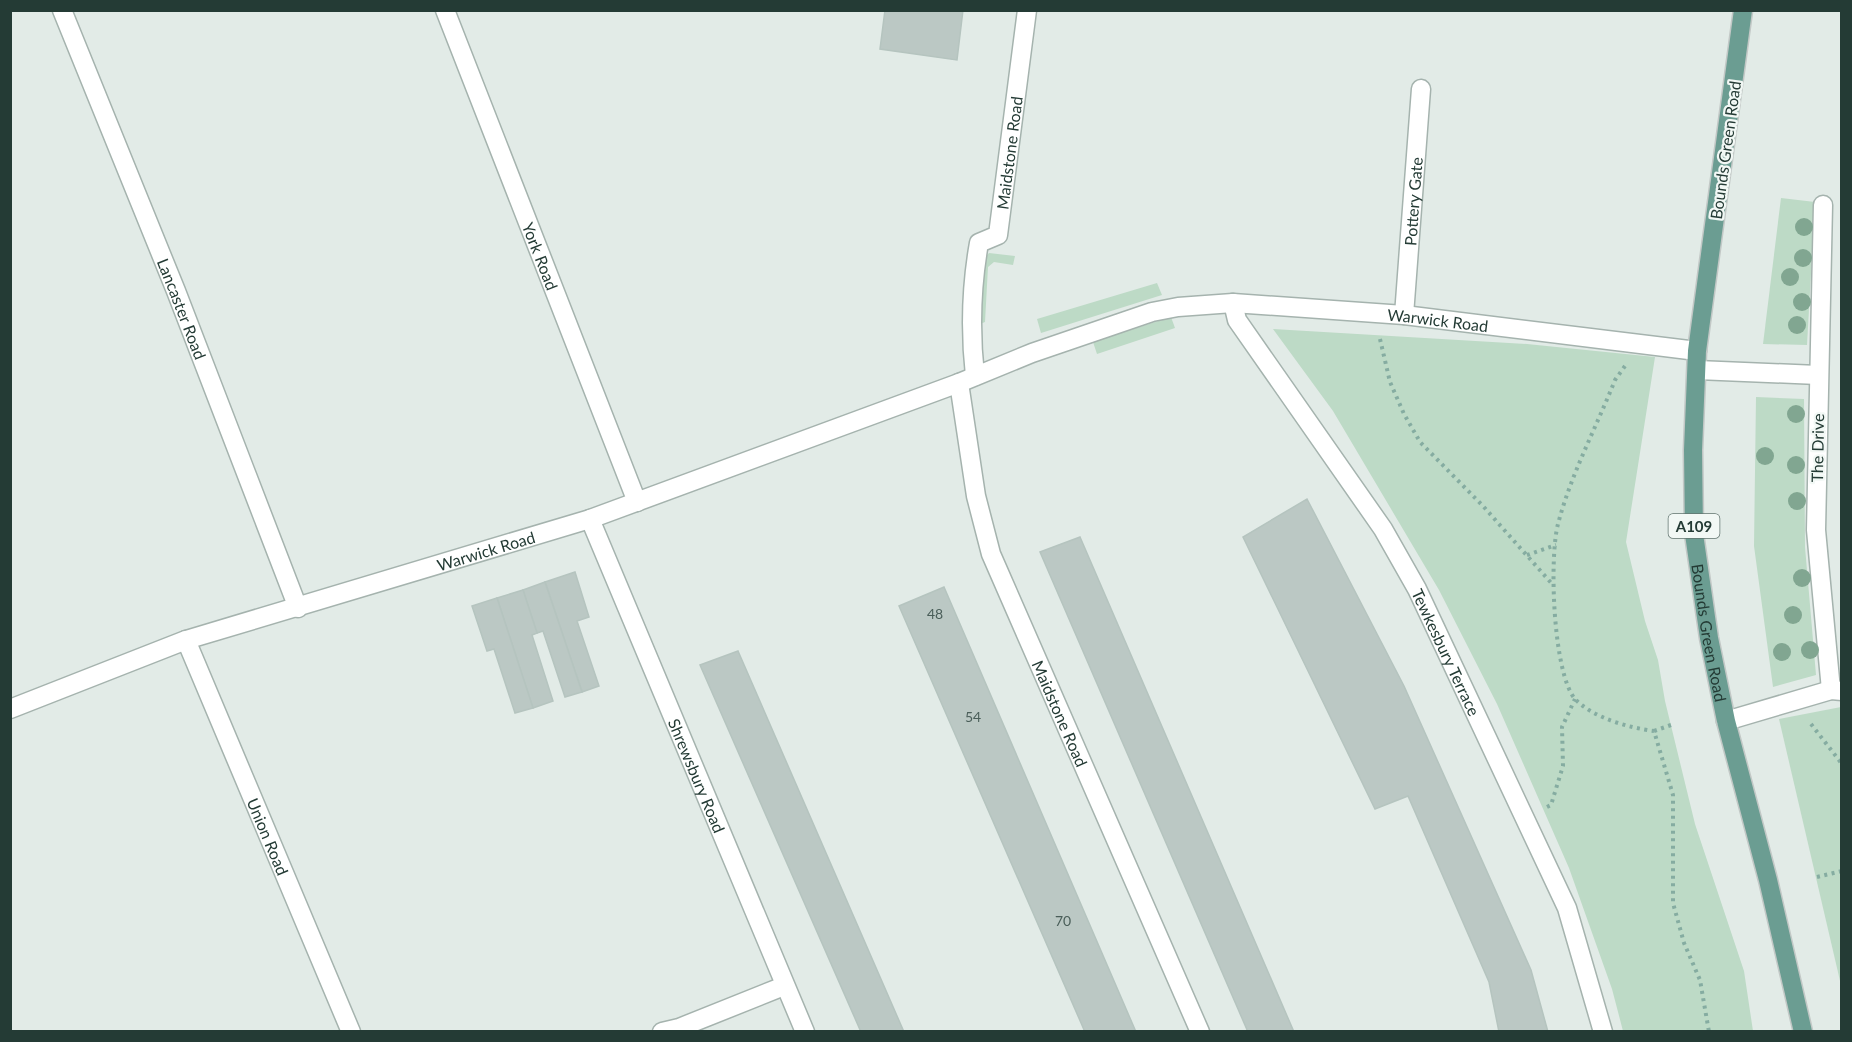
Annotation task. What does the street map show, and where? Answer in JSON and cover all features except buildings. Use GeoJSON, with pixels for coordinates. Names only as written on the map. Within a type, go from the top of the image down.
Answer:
{"type":"FeatureCollection","features":[{"type":"Feature","properties":{"kind":"main road","name":"Bounds Green Road"},"geometry":{"type":"LineString","coordinates":[[1743,10],[1697,351],[1693,450],[1694,534],[1709,638],[1726,721],[1768,880],[1803,1032]]}},
{"type":"Feature","properties":{"kind":"street","name":"Lancaster Road"},"geometry":{"type":"LineString","coordinates":[[62,10],[176,291],[298,608]]}},
{"type":"Feature","properties":{"kind":"street","name":"York Road"},"geometry":{"type":"LineString","coordinates":[[445,10],[637,502]]}},
{"type":"Feature","properties":{"kind":"street","name":"Maidstone Road"},"geometry":{"type":"LineString","coordinates":[[1027,10],[998,235],[979,243],[972,283],[972,343],[967,380],[976,496],[991,554],[1200,1032]]}},
{"type":"Feature","properties":{"kind":"street","name":"Pottery Gate"},"geometry":{"type":"LineString","coordinates":[[1404,315],[1421,89]]}},
{"type":"Feature","properties":{"kind":"street","name":"The Drive"},"geometry":{"type":"LineString","coordinates":[[1726,721],[1836,691],[1816,530],[1823,205]]}},
{"type":"Feature","properties":{"kind":"street","name":"Warwick Road"},"geometry":{"type":"LineString","coordinates":[[10,709],[186,640],[590,519],[967,380],[1042,349],[1146,314],[1178,307],[1233,303],[1404,315],[1697,351]]}},
{"type":"Feature","properties":{"kind":"street","name":"Tewkesbury Terrace"},"geometry":{"type":"LineString","coordinates":[[1233,303],[1238,321],[1383,529],[1416,589],[1567,908],[1603,1032]]}},
{"type":"Feature","properties":{"kind":"street"},"geometry":{"type":"LineString","coordinates":[[1696,370],[1818,375]]}},
{"type":"Feature","properties":{"kind":"street","name":"Shrewsbury Road"},"geometry":{"type":"LineString","coordinates":[[590,519],[805,1032]]}},
{"type":"Feature","properties":{"kind":"street","name":"Union Road"},"geometry":{"type":"LineString","coordinates":[[186,640],[351,1032]]}},
{"type":"Feature","properties":{"kind":"street"},"geometry":{"type":"LineString","coordinates":[[662,1032],[679,1028],[784,986]]}},
{"type":"Feature","properties":{"kind":"path"},"geometry":{"type":"LineString","coordinates":[[1377,330],[1390,382],[1420,442],[1554,586]]}},
{"type":"Feature","properties":{"kind":"path"},"geometry":{"type":"LineString","coordinates":[[1631,358],[1615,380],[1572,480],[1557,527],[1554,586],[1561,669],[1575,699],[1606,718],[1628,727],[1654,731],[1671,725]]}},
{"type":"Feature","properties":{"kind":"path"},"geometry":{"type":"LineString","coordinates":[[1527,555],[1556,545]]}},
{"type":"Feature","properties":{"kind":"path"},"geometry":{"type":"LineString","coordinates":[[1525,817],[1551,805],[1563,766],[1562,727],[1575,699]]}},
{"type":"Feature","properties":{"kind":"path"},"geometry":{"type":"LineString","coordinates":[[1774,707],[1813,725],[1842,764]]}},
{"type":"Feature","properties":{"kind":"path"},"geometry":{"type":"LineString","coordinates":[[1654,731],[1673,795],[1673,903],[1684,943],[1700,980],[1708,1032]]}},
{"type":"Feature","properties":{"kind":"path"},"geometry":{"type":"LineString","coordinates":[[1817,877],[1842,871]]}},
{"type":"Feature","properties":{"kind":"green space"},"geometry":{"type":"Polygon","coordinates":[[[1781,198],[1815,202],[1807,345],[1763,344],[1781,198]]]}},
{"type":"Feature","properties":{"kind":"green space"},"geometry":{"type":"Polygon","coordinates":[[[989,253],[1015,256],[1013,265],[994,262],[988,267],[985,322],[978,325],[981,261],[989,253]]]}},
{"type":"Feature","properties":{"kind":"green space"},"geometry":{"type":"Polygon","coordinates":[[[1157,283],[1162,295],[1041,333],[1037,319],[1157,283]]]}},
{"type":"Feature","properties":{"kind":"green space"},"geometry":{"type":"Polygon","coordinates":[[[1171,317],[1175,328],[1097,354],[1093,342],[1171,317]]]}},
{"type":"Feature","properties":{"kind":"green space"},"geometry":{"type":"Polygon","coordinates":[[[1273,329],[1527,344],[1655,357],[1626,542],[1645,621],[1658,660],[1665,701],[1695,824],[1744,971],[1753,1031],[1623,1031],[1612,989],[1569,868],[1497,704],[1439,590],[1333,411],[1273,329]]]}},
{"type":"Feature","properties":{"kind":"green space"},"geometry":{"type":"Polygon","coordinates":[[[1756,397],[1804,399],[1805,547],[1816,675],[1773,687],[1754,546],[1756,397]]]}},
{"type":"Feature","properties":{"kind":"green space"},"geometry":{"type":"Polygon","coordinates":[[[1842,707],[1841,985],[1779,719],[1842,707]]]}}]}
